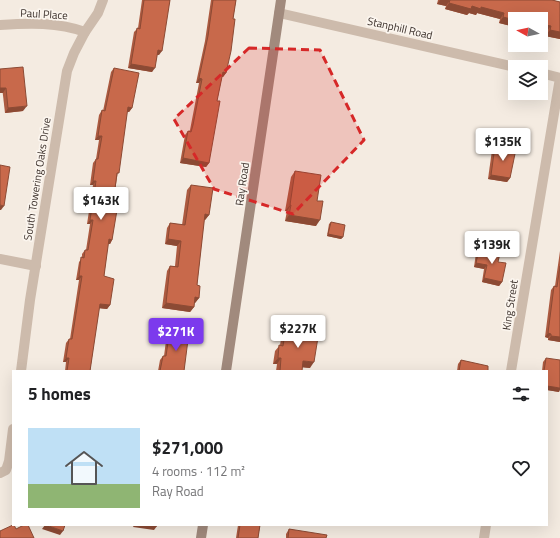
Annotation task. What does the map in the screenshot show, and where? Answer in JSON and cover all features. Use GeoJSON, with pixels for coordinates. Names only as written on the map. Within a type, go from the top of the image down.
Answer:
{"type":"FeatureCollection","features":[{"type":"Feature","properties":{"kind":"street","name":"South Towering Oaks Drive"},"geometry":{"type":"LineString","coordinates":[[21,370],[67,71],[85,32],[98,13],[103,0]]}},
{"type":"Feature","properties":{"kind":"street","name":"Ray Road"},"geometry":{"type":"LineString","coordinates":[[226,370],[281,0]]}},
{"type":"Feature","properties":{"kind":"street","name":"Stanphill Road"},"geometry":{"type":"LineString","coordinates":[[279,13],[508,65]]}},
{"type":"Feature","properties":{"kind":"street","name":"Paul Place"},"geometry":{"type":"LineString","coordinates":[[0,24],[57,24],[73,27],[85,32]]}},
{"type":"Feature","properties":{"kind":"street"},"geometry":{"type":"LineString","coordinates":[[548,75],[560,78]]}},
{"type":"Feature","properties":{"kind":"street","name":"King Street"},"geometry":{"type":"LineString","coordinates":[[511,370],[560,78]]}},
{"type":"Feature","properties":{"kind":"street"},"geometry":{"type":"LineString","coordinates":[[0,259],[36,266]]}},
{"type":"Feature","properties":{"kind":"street"},"geometry":{"type":"LineString","coordinates":[[0,474],[6,470],[9,461],[12,437]]}},
{"type":"Feature","properties":{"kind":"street"},"geometry":{"type":"LineString","coordinates":[[201,538],[203,526]]}},
{"type":"Feature","properties":{"kind":"street"},"geometry":{"type":"LineString","coordinates":[[484,538],[486,526]]}},
{"type":"Feature","properties":{"kind":"highlighted area"},"geometry":{"type":"Polygon","coordinates":[[[249,48],[320,50],[364,140],[293,214],[214,189],[174,119],[249,48]]]}},
{"type":"Feature","properties":{"kind":"building"},"geometry":{"type":"Polygon","coordinates":[[[144,0],[170,0],[162,51],[158,50],[155,68],[131,64],[137,28],[140,29],[144,0]]]}},
{"type":"Feature","properties":{"kind":"building"},"geometry":{"type":"Polygon","coordinates":[[[213,0],[236,0],[231,51],[226,73],[223,72],[217,101],[220,101],[209,163],[183,158],[188,131],[191,132],[193,125],[202,79],[199,78],[208,36],[213,0]]]}},
{"type":"Feature","properties":{"kind":"building"},"geometry":{"type":"Polygon","coordinates":[[[450,0],[552,0],[560,2],[560,32],[550,30],[551,26],[548,25],[548,12],[508,12],[508,18],[503,17],[504,13],[481,7],[481,9],[472,6],[471,9],[449,3],[450,0]]]}},
{"type":"Feature","properties":{"kind":"building"},"geometry":{"type":"Polygon","coordinates":[[[23,67],[27,106],[8,108],[6,88],[0,88],[0,69],[23,67]]]}},
{"type":"Feature","properties":{"kind":"building"},"geometry":{"type":"Polygon","coordinates":[[[114,68],[139,73],[132,108],[128,107],[113,204],[118,204],[112,240],[109,239],[104,276],[114,279],[110,305],[100,304],[90,370],[67,370],[69,358],[66,358],[69,339],[72,339],[82,276],[79,276],[81,257],[84,258],[85,250],[88,250],[93,220],[90,220],[96,181],[93,181],[96,159],[98,159],[102,136],[98,136],[102,110],[105,111],[114,68]]]}},
{"type":"Feature","properties":{"kind":"building"},"geometry":{"type":"Polygon","coordinates":[[[495,146],[516,149],[510,178],[491,175],[495,146]]]}},
{"type":"Feature","properties":{"kind":"building"},"geometry":{"type":"Polygon","coordinates":[[[0,165],[10,167],[4,206],[0,205],[0,165]]]}},
{"type":"Feature","properties":{"kind":"building"},"geometry":{"type":"Polygon","coordinates":[[[295,171],[321,175],[317,201],[323,201],[320,220],[289,215],[295,171]]]}},
{"type":"Feature","properties":{"kind":"building"},"geometry":{"type":"Polygon","coordinates":[[[191,185],[213,188],[209,215],[205,214],[197,285],[200,286],[199,298],[195,297],[194,307],[166,303],[170,266],[178,267],[181,241],[168,239],[170,223],[185,225],[191,185]]]}},
{"type":"Feature","properties":{"kind":"building"},"geometry":{"type":"Polygon","coordinates":[[[331,222],[345,225],[343,237],[328,234],[331,222]]]}},
{"type":"Feature","properties":{"kind":"building"},"geometry":{"type":"Polygon","coordinates":[[[479,249],[500,253],[498,262],[506,263],[502,282],[484,278],[487,265],[476,263],[479,249]]]}},
{"type":"Feature","properties":{"kind":"building"},"geometry":{"type":"Polygon","coordinates":[[[560,266],[560,337],[551,336],[551,334],[548,333],[554,286],[557,287],[560,266]]]}},
{"type":"Feature","properties":{"kind":"building"},"geometry":{"type":"Polygon","coordinates":[[[286,327],[319,331],[314,362],[303,361],[302,370],[280,370],[281,358],[278,358],[279,345],[283,346],[286,327]]]}},
{"type":"Feature","properties":{"kind":"building"},"geometry":{"type":"Polygon","coordinates":[[[170,329],[189,332],[184,370],[160,370],[163,356],[166,356],[170,329]]]}},
{"type":"Feature","properties":{"kind":"building"},"geometry":{"type":"Polygon","coordinates":[[[546,358],[560,360],[560,388],[548,386],[548,370],[544,370],[546,358]]]}},
{"type":"Feature","properties":{"kind":"building"},"geometry":{"type":"Polygon","coordinates":[[[461,360],[488,366],[488,370],[459,370],[461,360]]]}},
{"type":"Feature","properties":{"kind":"building"},"geometry":{"type":"Polygon","coordinates":[[[12,525],[14,526],[16,529],[22,526],[28,526],[34,538],[0,538],[0,531],[12,525]]]}},
{"type":"Feature","properties":{"kind":"building"},"geometry":{"type":"Polygon","coordinates":[[[49,526],[65,526],[63,531],[49,526]]]}},
{"type":"Feature","properties":{"kind":"building"},"geometry":{"type":"Polygon","coordinates":[[[240,526],[260,526],[258,538],[238,538],[240,526]]]}},
{"type":"Feature","properties":{"kind":"building"},"geometry":{"type":"Polygon","coordinates":[[[289,529],[327,535],[326,538],[288,538],[289,529]]]}}]}
